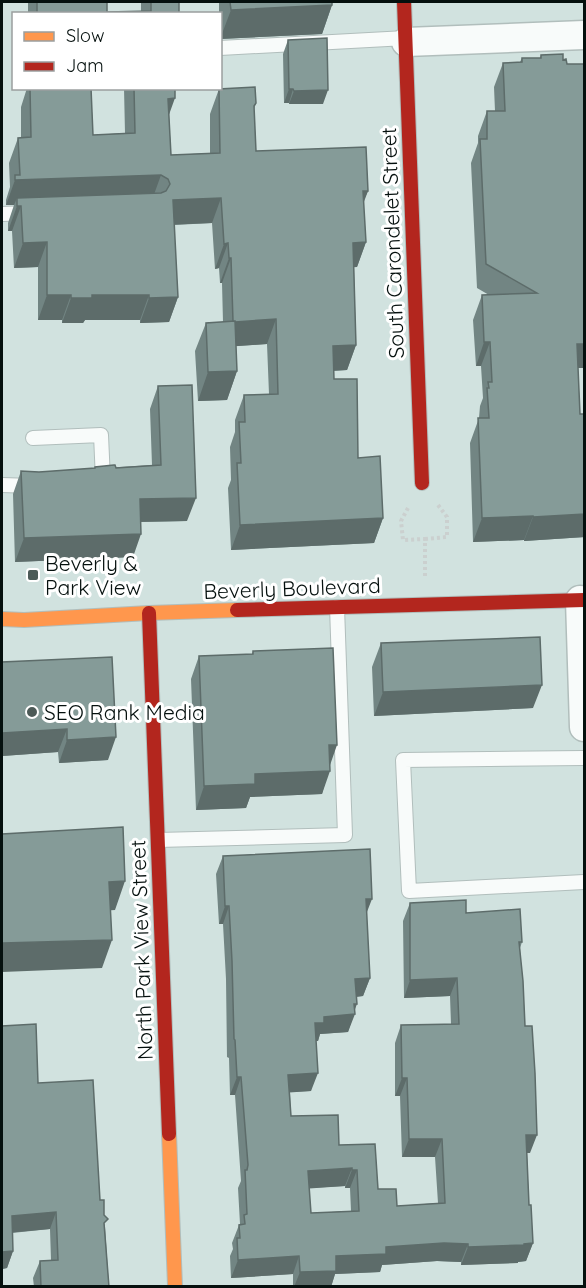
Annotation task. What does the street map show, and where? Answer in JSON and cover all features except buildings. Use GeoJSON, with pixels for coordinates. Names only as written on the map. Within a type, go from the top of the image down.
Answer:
{"type":"FeatureCollection","features":[{"type":"Feature","properties":{"kind":"street","name":"South Carondelet Street"},"geometry":{"type":"LineString","coordinates":[[404,2],[422,483]]}},
{"type":"Feature","properties":{"kind":"street"},"geometry":{"type":"LineString","coordinates":[[406,40],[585,35]]}},
{"type":"Feature","properties":{"kind":"street"},"geometry":{"type":"LineString","coordinates":[[582,600],[585,727]]}},
{"type":"Feature","properties":{"kind":"street","name":"Beverly Boulevard"},"geometry":{"type":"LineString","coordinates":[[2,620],[149,613],[582,600]]}},
{"type":"Feature","properties":{"kind":"street","name":"North Park View Street"},"geometry":{"type":"LineString","coordinates":[[149,613],[175,1287]]}},
{"type":"Feature","properties":{"kind":"lane"},"geometry":{"type":"LineString","coordinates":[[222,48],[406,40]]}},
{"type":"Feature","properties":{"kind":"lane"},"geometry":{"type":"LineString","coordinates":[[2,214],[48,213]]}},
{"type":"Feature","properties":{"kind":"lane"},"geometry":{"type":"LineString","coordinates":[[33,438],[101,435],[103,480],[82,482]]}},
{"type":"Feature","properties":{"kind":"lane"},"geometry":{"type":"LineString","coordinates":[[2,485],[41,485]]}},
{"type":"Feature","properties":{"kind":"lane"},"geometry":{"type":"LineString","coordinates":[[158,840],[345,835],[337,607]]}},
{"type":"Feature","properties":{"kind":"lane"},"geometry":{"type":"LineString","coordinates":[[585,758],[403,760],[409,891],[585,882]]}},
{"type":"Feature","properties":{"kind":"path"},"geometry":{"type":"LineString","coordinates":[[422,483],[447,517],[447,537],[425,539],[403,540],[401,521],[422,483]]}},
{"type":"Feature","properties":{"kind":"path"},"geometry":{"type":"LineString","coordinates":[[425,539],[425,606]]}},
{"type":"Feature","properties":{"kind":"traffic: slow"},"geometry":{"type":"LineString","coordinates":[[2,619],[24,620],[237,610]]}},
{"type":"Feature","properties":{"kind":"traffic: slow"},"geometry":{"type":"LineString","coordinates":[[169,1134],[175,1286]]}},
{"type":"Feature","properties":{"kind":"traffic: jam"},"geometry":{"type":"LineString","coordinates":[[404,2],[422,483]]}},
{"type":"Feature","properties":{"kind":"traffic: jam"},"geometry":{"type":"LineString","coordinates":[[237,610],[584,600]]}},
{"type":"Feature","properties":{"kind":"traffic: jam"},"geometry":{"type":"LineString","coordinates":[[149,613],[169,1134]]}},
{"type":"Feature","properties":{"kind":"place","name":"Beverly & Park View"},"geometry":{"type":"Point","coordinates":[33,575]}},
{"type":"Feature","properties":{"kind":"place","name":"SEO Rank Media"},"geometry":{"type":"Point","coordinates":[32,712]}}]}
